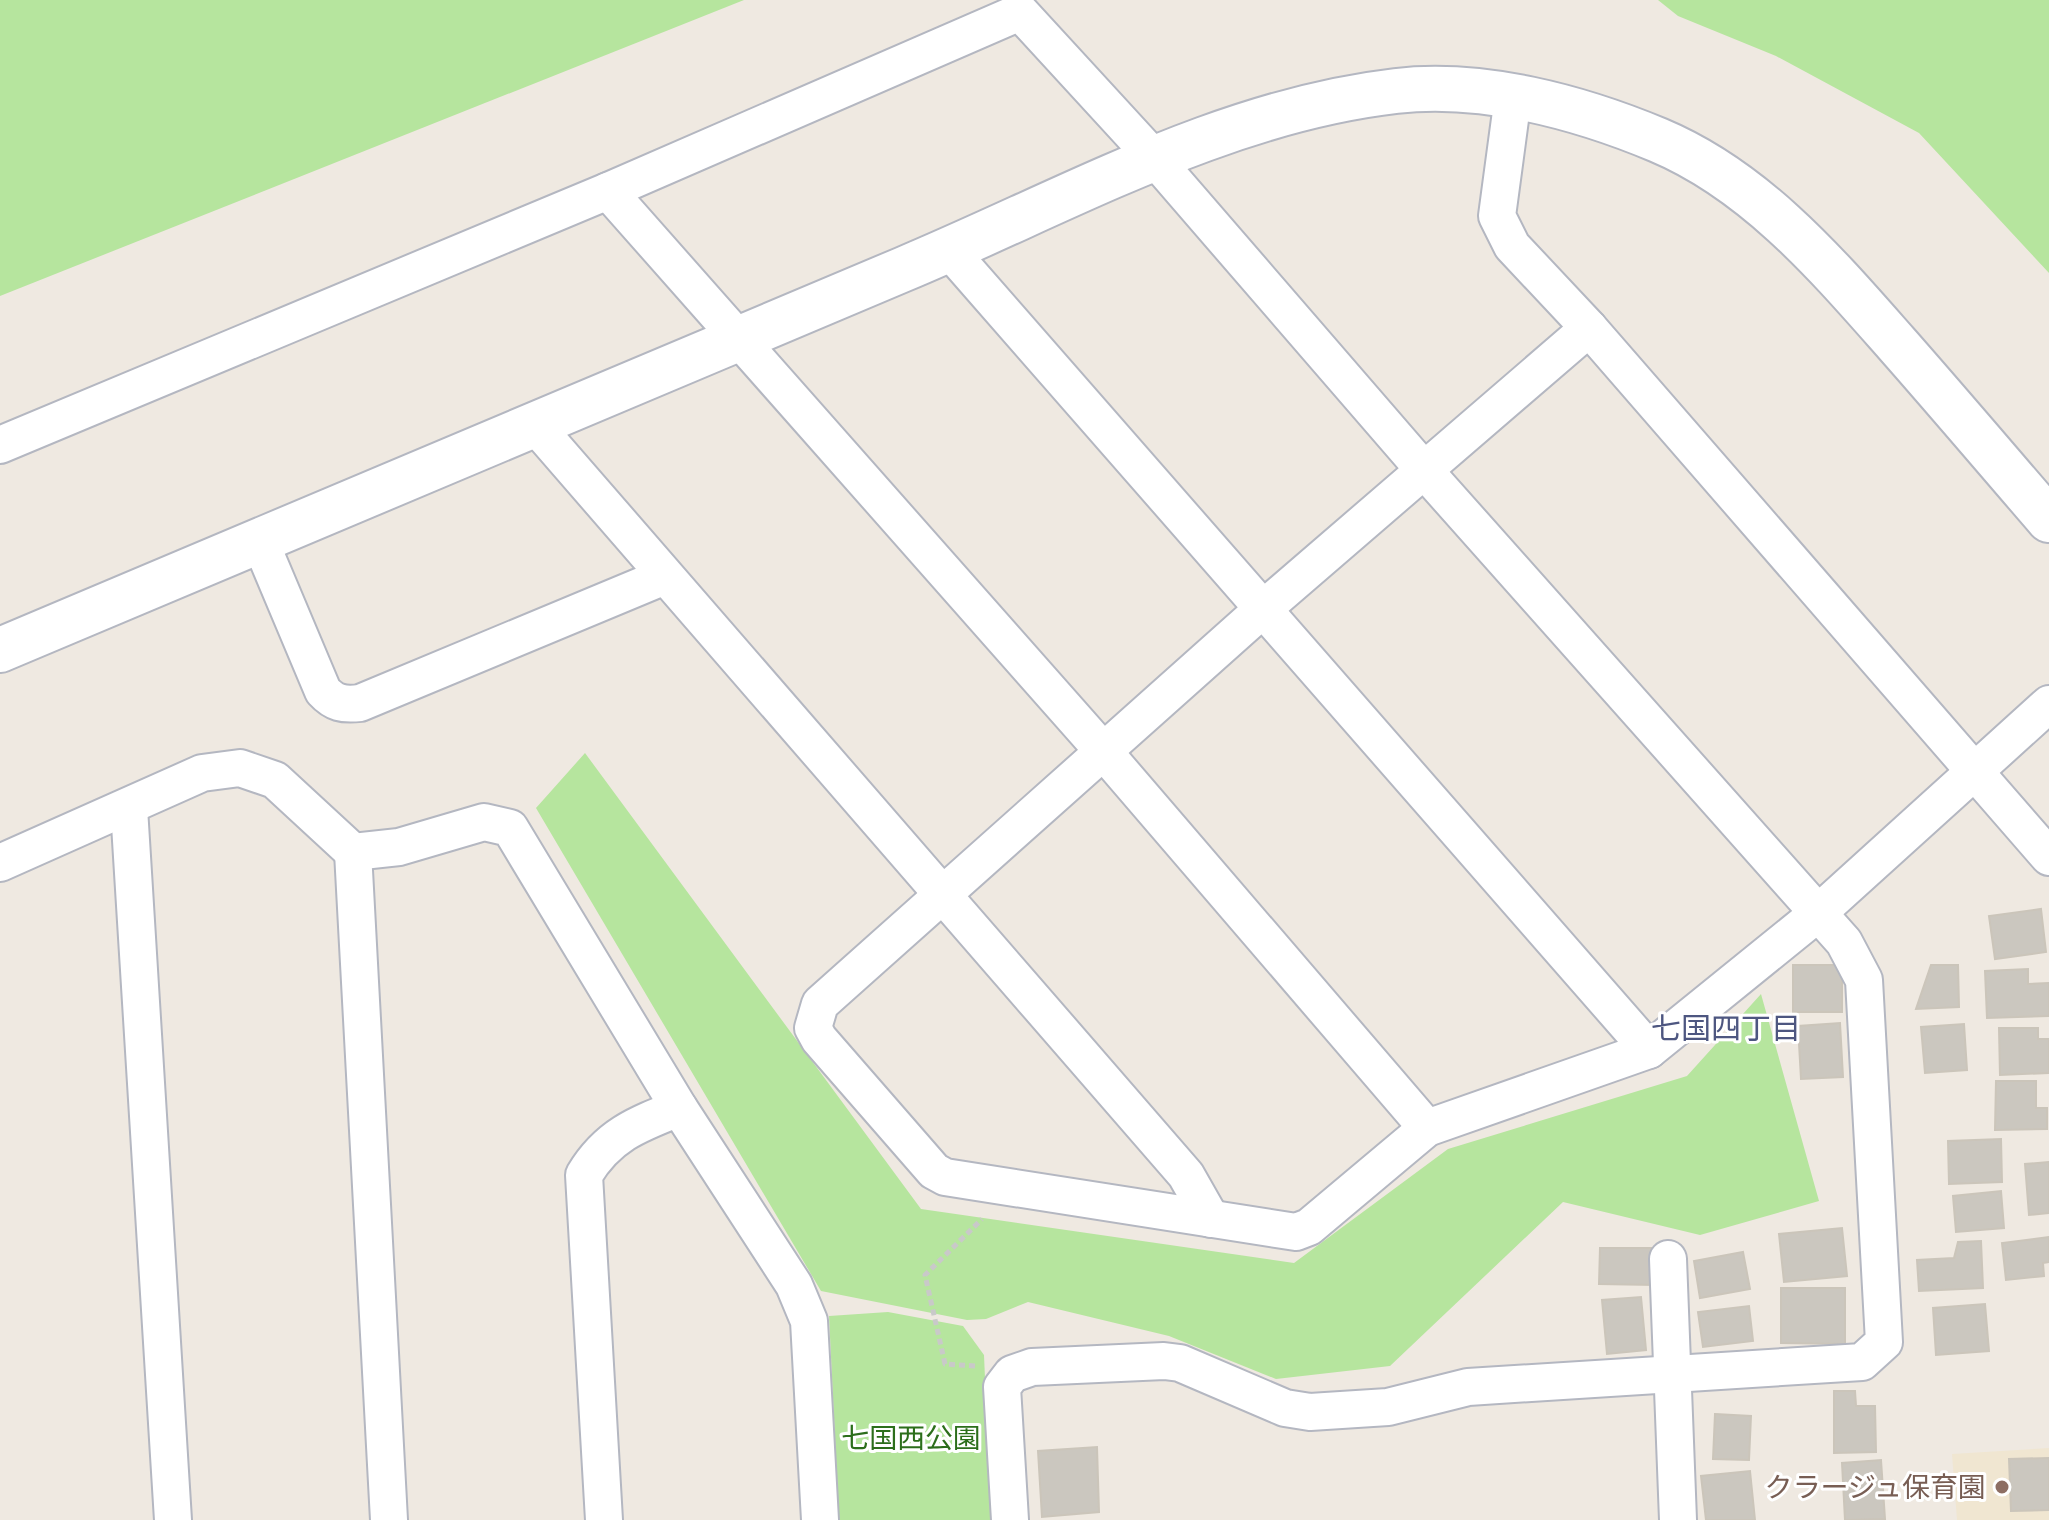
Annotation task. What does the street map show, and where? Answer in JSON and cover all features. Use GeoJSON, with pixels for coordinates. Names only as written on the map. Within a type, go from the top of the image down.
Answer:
{"type":"FeatureCollection","features":[{"type":"Feature","properties":{"kind":"street"},"geometry":{"type":"LineString","coordinates":[[0,445],[608,191],[1020,12],[1155,159],[1424,470],[1844,942],[1864,980],[1884,1342],[1862,1362],[1468,1387],[1388,1407],[1310,1412],[1285,1408],[1180,1363],[1164,1361],[1032,1367],[1018,1370],[1006,1379],[1001,1397],[1010,1520]]}},
{"type":"Feature","properties":{"kind":"street"},"geometry":{"type":"LineString","coordinates":[[0,650],[949,250],[1155,159],[1251,123],[1350,98],[1404,90],[1513,97],[1566,109],[1665,143],[1756,200],[1833,272],[2049,520]]}},
{"type":"Feature","properties":{"kind":"street"},"geometry":{"type":"LineString","coordinates":[[1513,97],[1497,216],[1512,246],[1589,328],[2049,857]]}},
{"type":"Feature","properties":{"kind":"street"},"geometry":{"type":"LineString","coordinates":[[608,191],[1104,752],[1427,1128]]}},
{"type":"Feature","properties":{"kind":"street"},"geometry":{"type":"LineString","coordinates":[[949,250],[1649,1050]]}},
{"type":"Feature","properties":{"kind":"street"},"geometry":{"type":"LineString","coordinates":[[1589,328],[1263,609],[942,892],[820,1004],[813,1028],[819,1039],[934,1171],[945,1177],[1296,1232],[1309,1227],[1427,1128],[1649,1050],[1817,914],[2049,704]]}},
{"type":"Feature","properties":{"kind":"street"},"geometry":{"type":"LineString","coordinates":[[534,424],[1186,1175],[1211,1219]]}},
{"type":"Feature","properties":{"kind":"street"},"geometry":{"type":"LineString","coordinates":[[259,539],[323,691],[332,701],[346,705],[360,703],[665,576]]}},
{"type":"Feature","properties":{"kind":"street"},"geometry":{"type":"LineString","coordinates":[[0,863],[202,773],[240,768],[275,780],[353,852],[389,1520]]}},
{"type":"Feature","properties":{"kind":"street"},"geometry":{"type":"LineString","coordinates":[[129,808],[173,1520]]}},
{"type":"Feature","properties":{"kind":"street"},"geometry":{"type":"LineString","coordinates":[[353,852],[399,847],[484,822],[510,828],[679,1108],[794,1285],[809,1321],[820,1520]]}},
{"type":"Feature","properties":{"kind":"street"},"geometry":{"type":"LineString","coordinates":[[604,1520],[584,1175],[599,1150],[634,1126],[679,1108]]}},
{"type":"Feature","properties":{"kind":"street"},"geometry":{"type":"LineString","coordinates":[[1668,1259],[1678,1520]]}},
{"type":"Feature","properties":{"kind":"path"},"geometry":{"type":"LineString","coordinates":[[991,1210],[925,1275],[945,1364],[990,1365],[1006,1379]]}},
{"type":"Feature","properties":{"kind":"shaded area","name":"クラージュ保育園"},"geometry":{"type":"Polygon","coordinates":[[[2049,1448],[2049,1520],[1957,1520],[1952,1454],[2049,1448]]]}},
{"type":"Feature","properties":{"kind":"green space"},"geometry":{"type":"Polygon","coordinates":[[[0,0],[744,0],[0,296],[0,0]]]}},
{"type":"Feature","properties":{"kind":"green space"},"geometry":{"type":"Polygon","coordinates":[[[1658,0],[2049,0],[2049,273],[1919,133],[1776,56],[1678,16],[1658,0]]]}},
{"type":"Feature","properties":{"kind":"green space"},"geometry":{"type":"Polygon","coordinates":[[[585,753],[921,1209],[1294,1263],[1448,1149],[1687,1076],[1761,994],[1819,1201],[1700,1235],[1563,1202],[1390,1366],[1276,1379],[1169,1336],[1028,1302],[986,1319],[967,1320],[821,1291],[536,808],[585,753]]]}},
{"type":"Feature","properties":{"kind":"green space","name":"七国西公園"},"geometry":{"type":"Polygon","coordinates":[[[888,1312],[963,1326],[984,1355],[991,1520],[839,1520],[829,1316],[888,1312]]]}},
{"type":"Feature","properties":{"kind":"building"},"geometry":{"type":"Polygon","coordinates":[[[2041,909],[2046,952],[1995,959],[1989,916],[2041,909]]]}},
{"type":"Feature","properties":{"kind":"building"},"geometry":{"type":"Polygon","coordinates":[[[1793,965],[1842,965],[1842,1012],[1793,1012],[1793,965]]]}},
{"type":"Feature","properties":{"kind":"building"},"geometry":{"type":"Polygon","coordinates":[[[1931,965],[1958,965],[1959,1007],[1916,1009],[1931,965]]]}},
{"type":"Feature","properties":{"kind":"building"},"geometry":{"type":"Polygon","coordinates":[[[2028,969],[2028,984],[2049,983],[2049,1016],[1987,1018],[1985,971],[2028,969]]]}},
{"type":"Feature","properties":{"kind":"building"},"geometry":{"type":"Polygon","coordinates":[[[1840,1023],[1843,1077],[1801,1079],[1798,1026],[1840,1023]]]}},
{"type":"Feature","properties":{"kind":"building"},"geometry":{"type":"Polygon","coordinates":[[[1964,1024],[1967,1070],[1925,1073],[1921,1027],[1964,1024]]]}},
{"type":"Feature","properties":{"kind":"building"},"geometry":{"type":"Polygon","coordinates":[[[1999,1028],[2038,1028],[2038,1039],[2049,1039],[2049,1073],[2000,1075],[1999,1028]]]}},
{"type":"Feature","properties":{"kind":"building"},"geometry":{"type":"Polygon","coordinates":[[[1996,1081],[2036,1081],[2036,1108],[2047,1108],[2047,1129],[1995,1130],[1996,1081]]]}},
{"type":"Feature","properties":{"kind":"building"},"geometry":{"type":"Polygon","coordinates":[[[2001,1139],[2002,1182],[1949,1184],[1948,1141],[2001,1139]]]}},
{"type":"Feature","properties":{"kind":"building"},"geometry":{"type":"Polygon","coordinates":[[[2049,1162],[2049,1213],[2029,1215],[2025,1164],[2049,1162]]]}},
{"type":"Feature","properties":{"kind":"building"},"geometry":{"type":"Polygon","coordinates":[[[2001,1191],[2004,1228],[1956,1232],[1953,1196],[2001,1191]]]}},
{"type":"Feature","properties":{"kind":"building"},"geometry":{"type":"Polygon","coordinates":[[[1842,1228],[1847,1276],[1784,1282],[1779,1234],[1842,1228]]]}},
{"type":"Feature","properties":{"kind":"building"},"geometry":{"type":"Polygon","coordinates":[[[2049,1237],[2049,1262],[2043,1263],[2044,1276],[2006,1280],[2002,1243],[2049,1237]]]}},
{"type":"Feature","properties":{"kind":"building"},"geometry":{"type":"Polygon","coordinates":[[[1981,1241],[1983,1288],[1919,1291],[1917,1260],[1954,1258],[1958,1242],[1981,1241]]]}},
{"type":"Feature","properties":{"kind":"building"},"geometry":{"type":"Polygon","coordinates":[[[1600,1248],[1656,1248],[1655,1285],[1599,1284],[1600,1248]]]}},
{"type":"Feature","properties":{"kind":"building"},"geometry":{"type":"Polygon","coordinates":[[[1743,1252],[1750,1289],[1700,1298],[1694,1261],[1743,1252]]]}},
{"type":"Feature","properties":{"kind":"building"},"geometry":{"type":"Polygon","coordinates":[[[1781,1288],[1845,1288],[1845,1344],[1781,1343],[1781,1288]]]}},
{"type":"Feature","properties":{"kind":"building"},"geometry":{"type":"Polygon","coordinates":[[[1641,1297],[1646,1350],[1607,1354],[1602,1300],[1641,1297]]]}},
{"type":"Feature","properties":{"kind":"building"},"geometry":{"type":"Polygon","coordinates":[[[1985,1304],[1989,1351],[1936,1355],[1933,1308],[1985,1304]]]}},
{"type":"Feature","properties":{"kind":"building"},"geometry":{"type":"Polygon","coordinates":[[[1749,1306],[1753,1341],[1703,1347],[1698,1312],[1749,1306]]]}},
{"type":"Feature","properties":{"kind":"building"},"geometry":{"type":"Polygon","coordinates":[[[1834,1391],[1855,1391],[1856,1406],[1875,1406],[1876,1452],[1834,1453],[1834,1391]]]}},
{"type":"Feature","properties":{"kind":"building"},"geometry":{"type":"Polygon","coordinates":[[[1715,1414],[1751,1416],[1749,1460],[1713,1459],[1715,1414]]]}},
{"type":"Feature","properties":{"kind":"building"},"geometry":{"type":"Polygon","coordinates":[[[1097,1447],[1099,1512],[1042,1517],[1038,1451],[1097,1447]]]}},
{"type":"Feature","properties":{"kind":"building"},"geometry":{"type":"Polygon","coordinates":[[[2049,1458],[2049,1510],[2011,1511],[2009,1459],[2049,1458]]]}},
{"type":"Feature","properties":{"kind":"building"},"geometry":{"type":"Polygon","coordinates":[[[1881,1460],[1885,1519],[1845,1520],[1842,1463],[1881,1460]]]}},
{"type":"Feature","properties":{"kind":"building"},"geometry":{"type":"Polygon","coordinates":[[[1750,1471],[1755,1520],[1706,1520],[1701,1476],[1750,1471]]]}},
{"type":"Feature","properties":{"kind":"place","name":"クラージュ保育園"},"geometry":{"type":"Point","coordinates":[2002,1487]}},
{"type":"Feature","properties":{"kind":"district","name":"七国四丁目"},"geometry":{"type":"Point","coordinates":[1726,1029]}}]}
